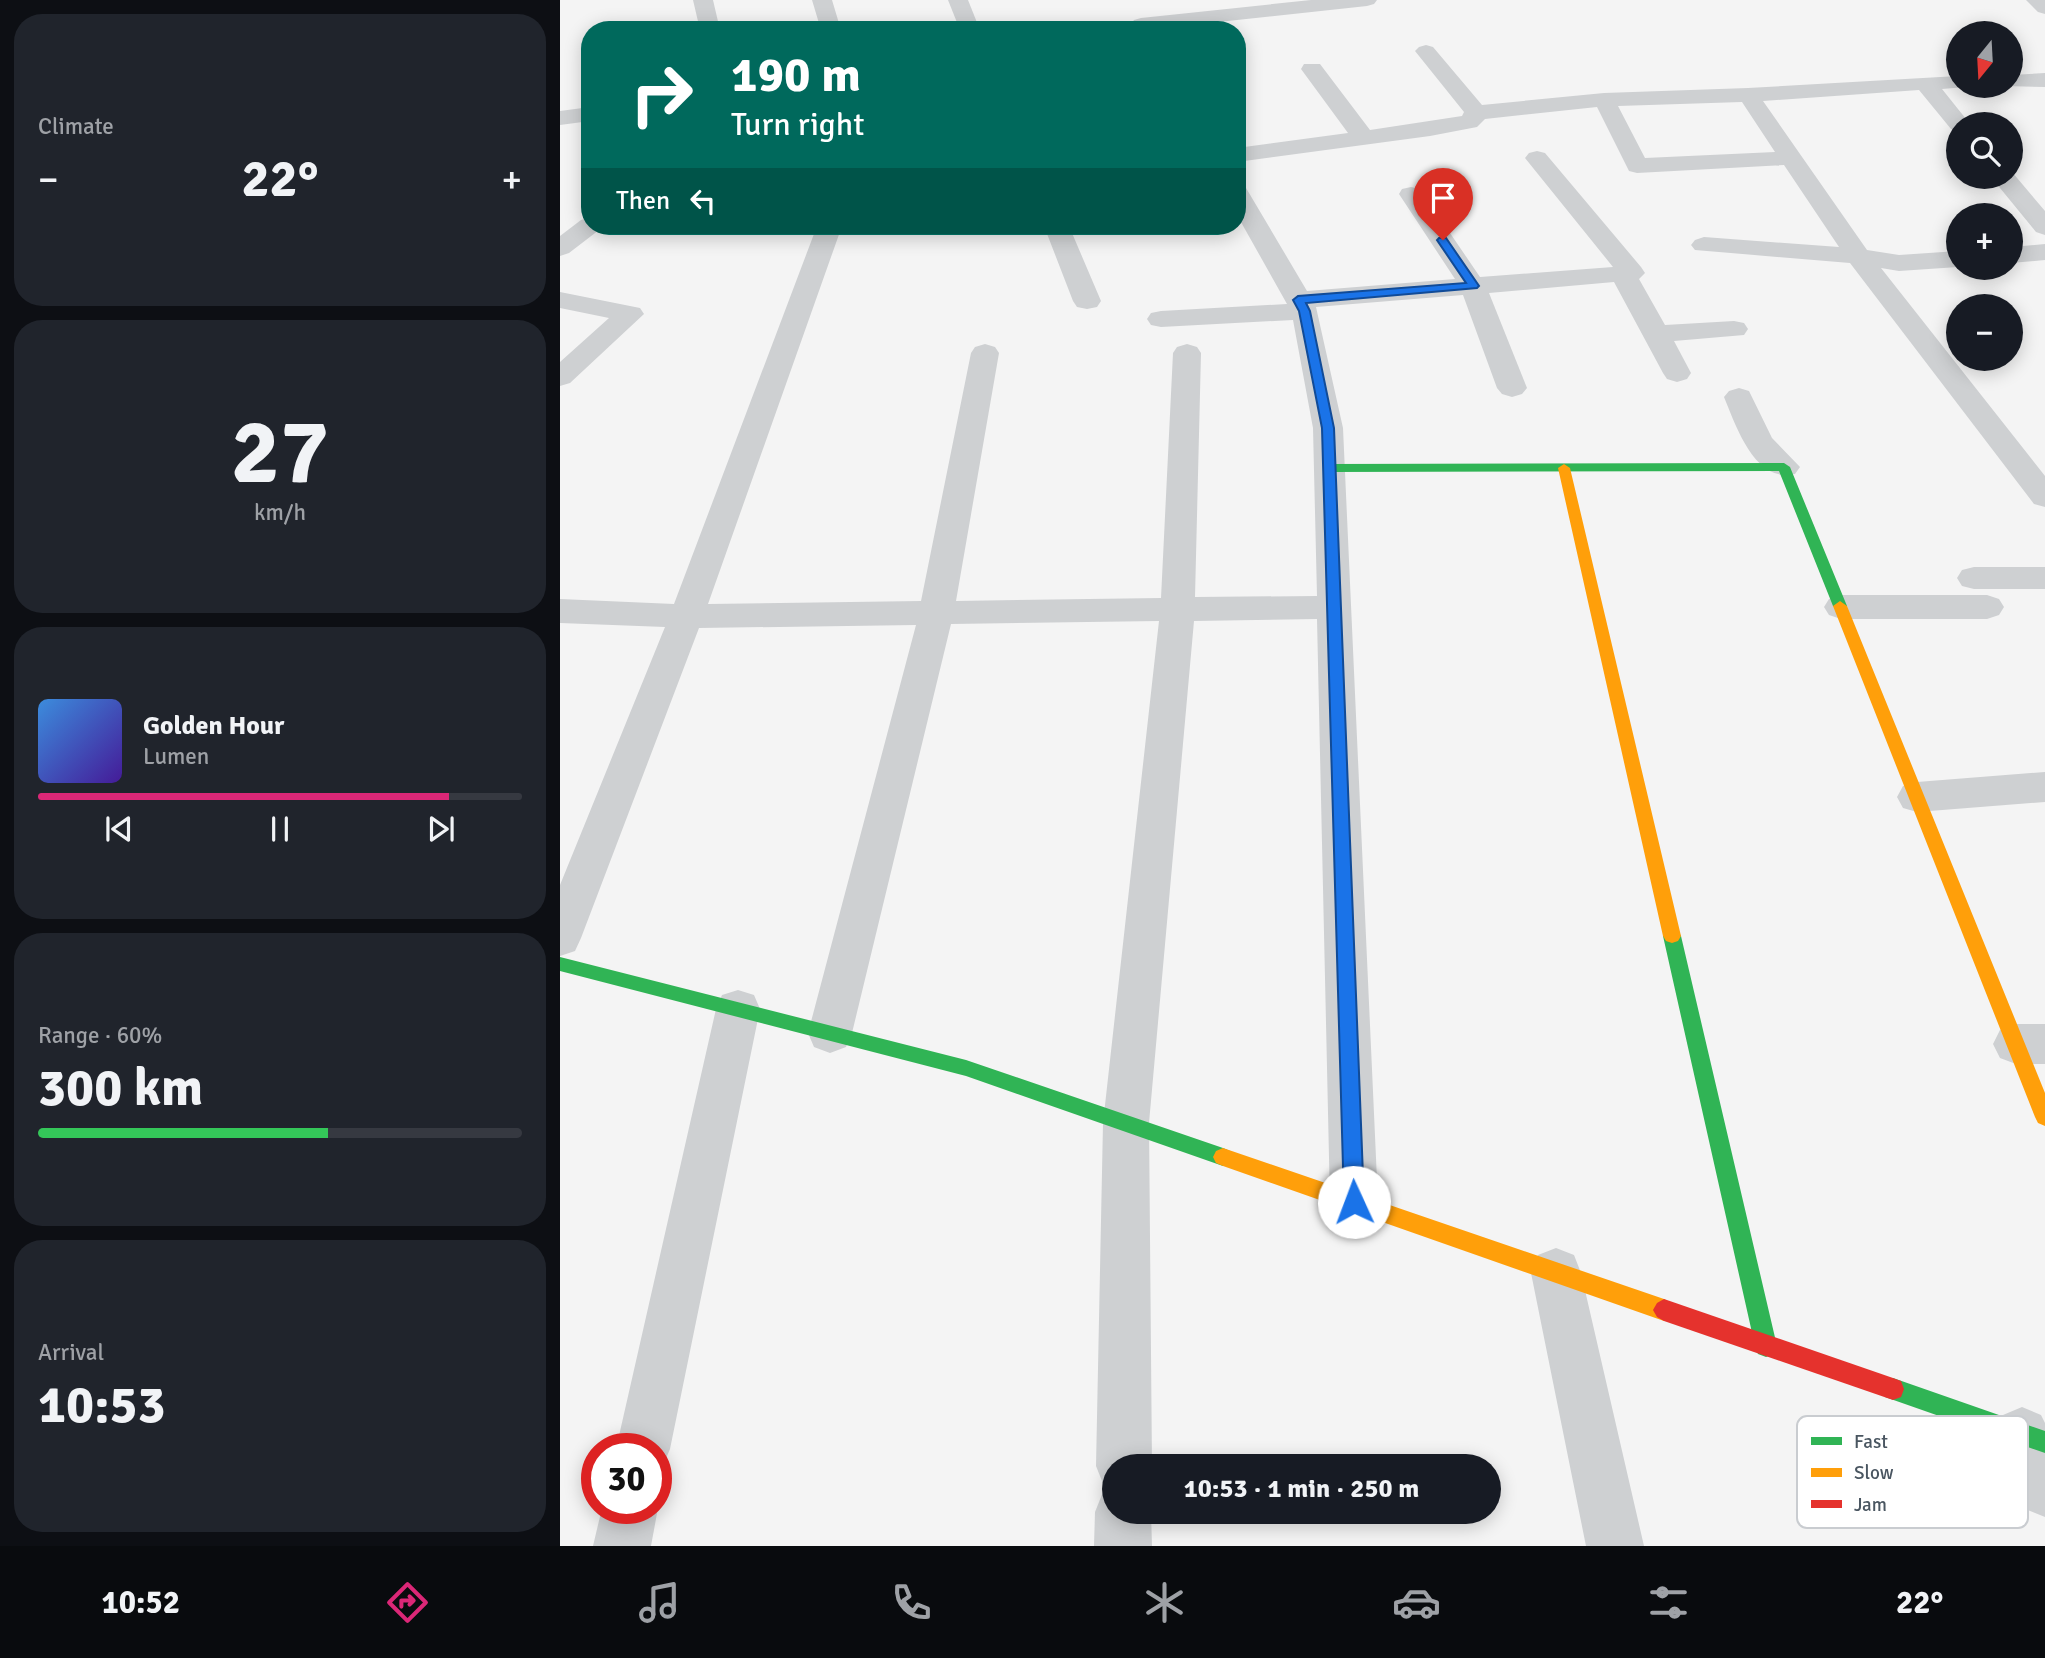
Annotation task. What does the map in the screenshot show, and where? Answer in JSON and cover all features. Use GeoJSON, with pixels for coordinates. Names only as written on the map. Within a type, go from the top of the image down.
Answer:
{"type":"FeatureCollection","features":[{"type":"Feature","properties":{"kind":"street"},"geometry":{"type":"LineString","coordinates":[[704,0],[708,21]]}},
{"type":"Feature","properties":{"kind":"street"},"geometry":{"type":"LineString","coordinates":[[822,0],[828,21]]}},
{"type":"Feature","properties":{"kind":"street"},"geometry":{"type":"LineString","coordinates":[[958,0],[966,21]]}},
{"type":"Feature","properties":{"kind":"street"},"geometry":{"type":"LineString","coordinates":[[1148,21],[1268,5],[1367,0]]}},
{"type":"Feature","properties":{"kind":"street"},"geometry":{"type":"LineString","coordinates":[[2036,0],[2045,8]]}},
{"type":"Feature","properties":{"kind":"street"},"geometry":{"type":"LineString","coordinates":[[1426,51],[1475,113]]}},
{"type":"Feature","properties":{"kind":"street"},"geometry":{"type":"LineString","coordinates":[[1312,69],[1364,138]]}},
{"type":"Feature","properties":{"kind":"street"},"geometry":{"type":"LineString","coordinates":[[2023,81],[2045,80]]}},
{"type":"Feature","properties":{"kind":"street"},"geometry":{"type":"LineString","coordinates":[[1475,113],[1604,100],[1748,95],[1946,82]]}},
{"type":"Feature","properties":{"kind":"street"},"geometry":{"type":"LineString","coordinates":[[1925,83],[1949,112]]}},
{"type":"Feature","properties":{"kind":"street"},"geometry":{"type":"LineString","coordinates":[[1748,95],[1858,256],[2032,464],[2045,497]]}},
{"type":"Feature","properties":{"kind":"street"},"geometry":{"type":"LineString","coordinates":[[1604,100],[1637,166],[1792,159]]}},
{"type":"Feature","properties":{"kind":"street"},"geometry":{"type":"LineString","coordinates":[[1246,154],[1469,122],[1475,113]]}},
{"type":"Feature","properties":{"kind":"street"},"geometry":{"type":"LineString","coordinates":[[560,118],[581,115]]}},
{"type":"Feature","properties":{"kind":"street"},"geometry":{"type":"LineString","coordinates":[[1161,319],[1474,286],[1632,273],[1537,158]]}},
{"type":"Feature","properties":{"kind":"street"},"geometry":{"type":"LineString","coordinates":[[2013,189],[2045,227]]}},
{"type":"Feature","properties":{"kind":"street"},"geometry":{"type":"LineString","coordinates":[[1412,194],[1474,286],[1512,388]]}},
{"type":"Feature","properties":{"kind":"street"},"geometry":{"type":"LineString","coordinates":[[1246,208],[1302,305],[1328,428],[1354,1202]]}},
{"type":"Feature","properties":{"kind":"street"},"geometry":{"type":"LineString","coordinates":[[560,248],[581,232]]}},
{"type":"Feature","properties":{"kind":"street"},"geometry":{"type":"LineString","coordinates":[[560,938],[687,616],[826,235]]}},
{"type":"Feature","properties":{"kind":"street"},"geometry":{"type":"LineString","coordinates":[[1060,235],[1087,301]]}},
{"type":"Feature","properties":{"kind":"street"},"geometry":{"type":"LineString","coordinates":[[1704,245],[1858,256],[1899,263],[1946,260]]}},
{"type":"Feature","properties":{"kind":"street"},"geometry":{"type":"LineString","coordinates":[[2023,254],[2045,252]]}},
{"type":"Feature","properties":{"kind":"street"},"geometry":{"type":"LineString","coordinates":[[1623,274],[1677,373]]}},
{"type":"Feature","properties":{"kind":"street"},"geometry":{"type":"LineString","coordinates":[[560,300],[630,314],[560,377]]}},
{"type":"Feature","properties":{"kind":"street"},"geometry":{"type":"LineString","coordinates":[[1656,334],[1734,329]]}},
{"type":"Feature","properties":{"kind":"street"},"geometry":{"type":"LineString","coordinates":[[830,1033],[936,614],[985,353]]}},
{"type":"Feature","properties":{"kind":"street"},"geometry":{"type":"LineString","coordinates":[[1124,1454],[1126,1123],[1178,609],[1187,353]]}},
{"type":"Feature","properties":{"kind":"street"},"geometry":{"type":"LineString","coordinates":[[1739,397],[1758,442],[1784,467],[1917,797],[2030,1044],[2045,1117]]}},
{"type":"Feature","properties":{"kind":"street"},"geometry":{"type":"LineString","coordinates":[[1329,468],[1784,467]]}},
{"type":"Feature","properties":{"kind":"street"},"geometry":{"type":"LineString","coordinates":[[1564,468],[1766,1346]]}},
{"type":"Feature","properties":{"kind":"street"},"geometry":{"type":"LineString","coordinates":[[1841,607],[1980,592],[2045,578]]}},
{"type":"Feature","properties":{"kind":"street"},"geometry":{"type":"LineString","coordinates":[[560,611],[687,616],[1334,607]]}},
{"type":"Feature","properties":{"kind":"street"},"geometry":{"type":"LineString","coordinates":[[1917,797],[2045,788]]}},
{"type":"Feature","properties":{"kind":"street"},"geometry":{"type":"LineString","coordinates":[[560,964],[966,1068],[1969,1416]]}},
{"type":"Feature","properties":{"kind":"street"},"geometry":{"type":"LineString","coordinates":[[646,1433],[738,1009]]}},
{"type":"Feature","properties":{"kind":"street"},"geometry":{"type":"LineString","coordinates":[[1556,1273],[1615,1546]]}},
{"type":"Feature","properties":{"kind":"street"},"geometry":{"type":"LineString","coordinates":[[2033,1438],[2045,1489]]}},
{"type":"Feature","properties":{"kind":"street"},"geometry":{"type":"LineString","coordinates":[[622,1546],[627,1524]]}},
{"type":"Feature","properties":{"kind":"street"},"geometry":{"type":"LineString","coordinates":[[1123,1546],[1124,1524]]}},
{"type":"Feature","properties":{"kind":"traffic: fast"},"geometry":{"type":"LineString","coordinates":[[1329,468],[1784,467],[1840,606]]}},
{"type":"Feature","properties":{"kind":"traffic: fast"},"geometry":{"type":"LineString","coordinates":[[1672,936],[1766,1346]]}},
{"type":"Feature","properties":{"kind":"traffic: fast"},"geometry":{"type":"LineString","coordinates":[[560,964],[966,1068],[1223,1157]]}},
{"type":"Feature","properties":{"kind":"traffic: fast"},"geometry":{"type":"LineString","coordinates":[[1893,1389],[1970,1416]]}},
{"type":"Feature","properties":{"kind":"traffic: fast"},"geometry":{"type":"LineString","coordinates":[[2028,1436],[2045,1442]]}},
{"type":"Feature","properties":{"kind":"traffic: slow"},"geometry":{"type":"LineString","coordinates":[[1564,468],[1672,936]]}},
{"type":"Feature","properties":{"kind":"traffic: slow"},"geometry":{"type":"LineString","coordinates":[[1840,606],[2045,1117]]}},
{"type":"Feature","properties":{"kind":"traffic: slow"},"geometry":{"type":"LineString","coordinates":[[1223,1157],[1664,1310]]}},
{"type":"Feature","properties":{"kind":"traffic: jam"},"geometry":{"type":"LineString","coordinates":[[1664,1310],[1893,1389]]}},
{"type":"Feature","properties":{"kind":"route"},"geometry":{"type":"LineString","coordinates":[[1354,1202],[1328,428],[1305,311],[1298,300],[1474,286],[1443,240]]}}]}
